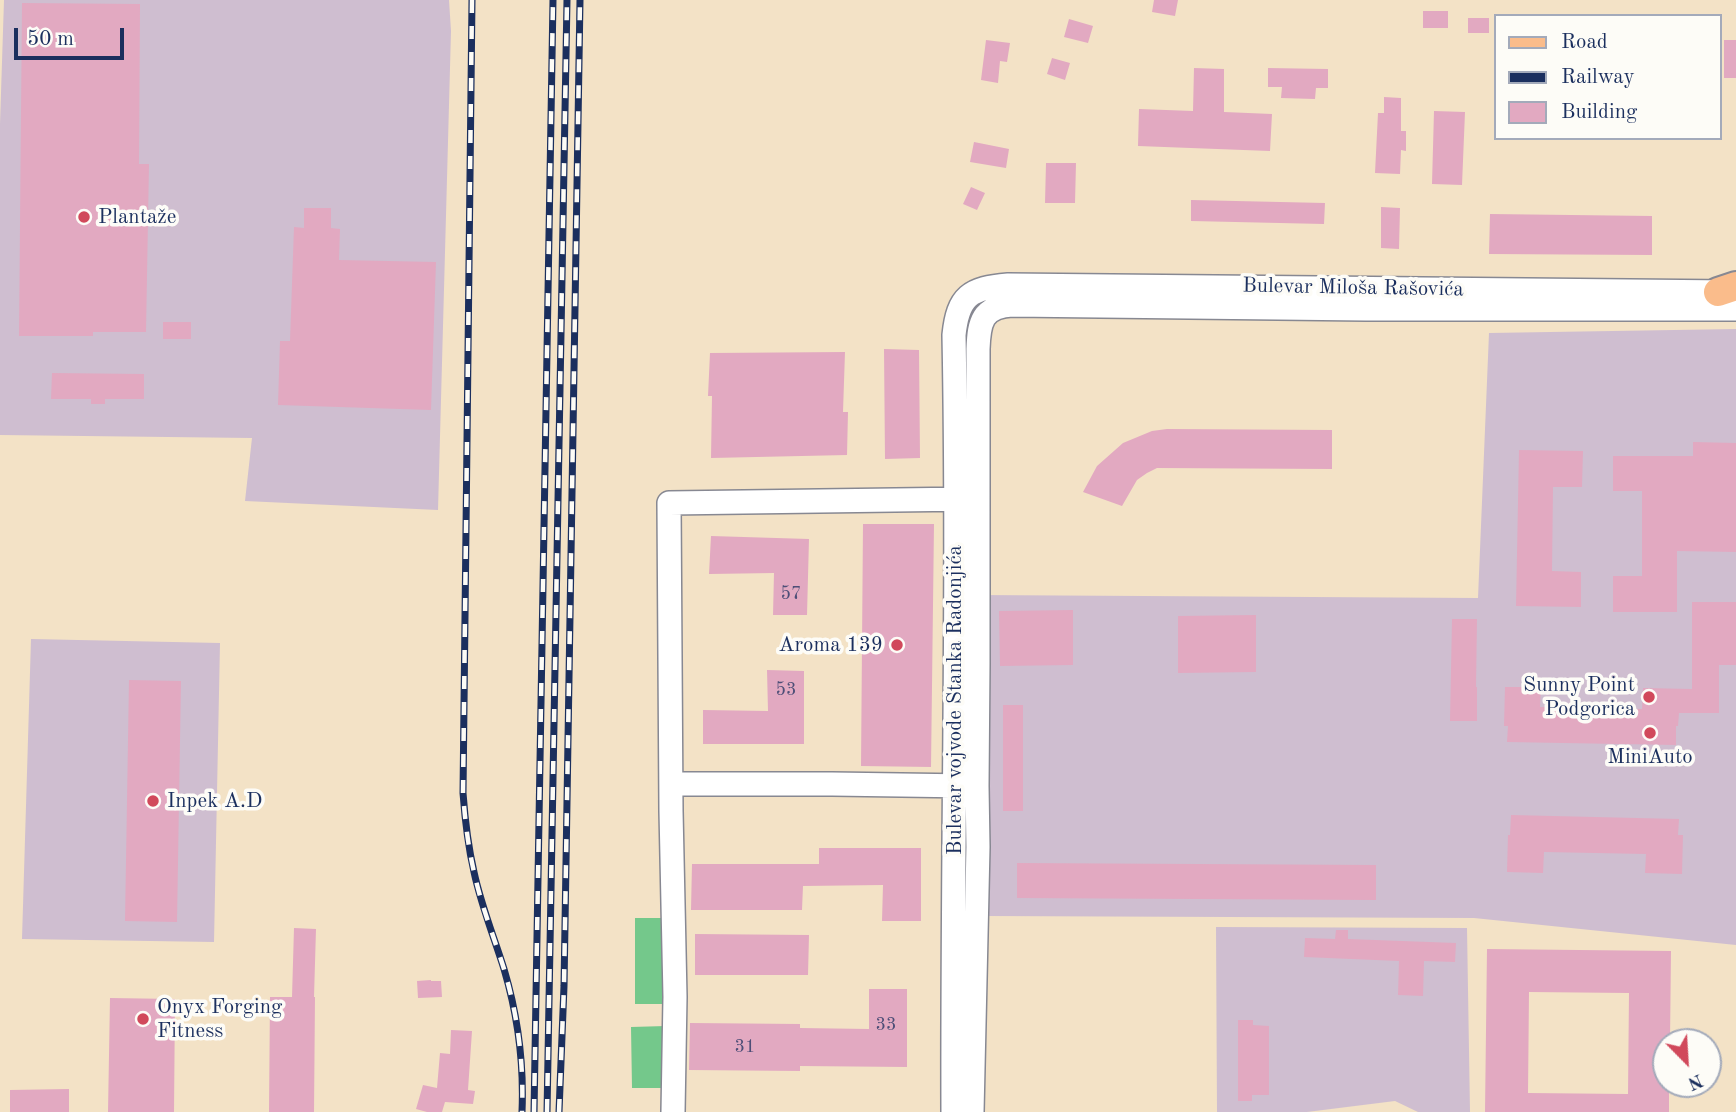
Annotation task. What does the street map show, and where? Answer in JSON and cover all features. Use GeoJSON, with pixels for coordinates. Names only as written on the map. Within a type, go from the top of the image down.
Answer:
{"type":"FeatureCollection","features":[{"type":"Feature","properties":{"kind":"street","name":"Bulevar Miloša Rašovića"},"geometry":{"type":"LineString","coordinates":[[971,293],[984,288],[1008,285],[1732,294]]}},
{"type":"Feature","properties":{"kind":"street","name":"Bulevar vojvode Stanka Radonjića"},"geometry":{"type":"LineString","coordinates":[[967,499],[954,335],[959,309],[971,293]]}},
{"type":"Feature","properties":{"kind":"street","name":"Bulevar Miloša Rašovića"},"geometry":{"type":"LineString","coordinates":[[985,315],[1000,306],[1012,305],[1366,309],[1732,294]]}},
{"type":"Feature","properties":{"kind":"street","name":"Bulevar vojvode Stanka Radonjića"},"geometry":{"type":"LineString","coordinates":[[953,1112],[966,786],[957,611],[978,330],[985,315]]}},
{"type":"Feature","properties":{"kind":"street"},"geometry":{"type":"LineString","coordinates":[[673,1112],[675,997],[669,503],[967,499]]}},
{"type":"Feature","properties":{"kind":"street"},"geometry":{"type":"LineString","coordinates":[[671,784],[966,786]]}},
{"type":"Feature","properties":{"kind":"street","name":"Bulevar vojvode Stanka Radonjića"},"geometry":{"type":"LineString","coordinates":[[966,786],[978,847],[972,1112]]}},
{"type":"Feature","properties":{"kind":"shaded area"},"geometry":{"type":"Polygon","coordinates":[[[4,0],[449,0],[451,31],[438,510],[245,501],[252,438],[0,435],[0,124],[4,0]]]}},
{"type":"Feature","properties":{"kind":"shaded area"},"geometry":{"type":"Polygon","coordinates":[[[1736,329],[1736,945],[1474,918],[985,916],[976,595],[1478,598],[1489,333],[1736,329]]]}},
{"type":"Feature","properties":{"kind":"shaded area"},"geometry":{"type":"Polygon","coordinates":[[[31,639],[220,643],[214,942],[22,939],[31,639]]]}},
{"type":"Feature","properties":{"kind":"shaded area"},"geometry":{"type":"Polygon","coordinates":[[[1216,927],[1467,928],[1470,1112],[1418,1112],[1395,1101],[1307,1112],[1217,1112],[1216,927]]]}},
{"type":"Feature","properties":{"kind":"green space"},"geometry":{"type":"Polygon","coordinates":[[[635,918],[664,918],[663,1004],[635,1004],[635,918]]]}},
{"type":"Feature","properties":{"kind":"green space"},"geometry":{"type":"Polygon","coordinates":[[[666,1026],[668,1088],[632,1088],[631,1027],[666,1026]]]}},
{"type":"Feature","properties":{"kind":"building"},"geometry":{"type":"Polygon","coordinates":[[[1154,0],[1178,0],[1175,16],[1152,12],[1154,0]]]}},
{"type":"Feature","properties":{"kind":"building"},"geometry":{"type":"Polygon","coordinates":[[[22,3],[140,4],[139,164],[149,164],[146,332],[93,332],[93,336],[19,336],[22,3]]]}},
{"type":"Feature","properties":{"kind":"building"},"geometry":{"type":"Polygon","coordinates":[[[1423,11],[1448,11],[1448,28],[1423,28],[1423,11]]]}},
{"type":"Feature","properties":{"kind":"building"},"geometry":{"type":"Polygon","coordinates":[[[1468,18],[1489,18],[1489,33],[1468,33],[1468,18]]]}},
{"type":"Feature","properties":{"kind":"building"},"geometry":{"type":"Polygon","coordinates":[[[1069,19],[1093,26],[1088,43],[1064,37],[1069,19]]]}},
{"type":"Feature","properties":{"kind":"building"},"geometry":{"type":"Polygon","coordinates":[[[986,40],[1010,43],[1007,62],[1000,61],[998,83],[981,80],[986,40]]]}},
{"type":"Feature","properties":{"kind":"building"},"geometry":{"type":"Polygon","coordinates":[[[1724,40],[1736,40],[1736,78],[1724,78],[1724,40]]]}},
{"type":"Feature","properties":{"kind":"building"},"geometry":{"type":"Polygon","coordinates":[[[1052,58],[1070,63],[1065,80],[1047,74],[1052,58]]]}},
{"type":"Feature","properties":{"kind":"building"},"geometry":{"type":"Polygon","coordinates":[[[1194,68],[1224,69],[1224,112],[1272,114],[1270,151],[1138,146],[1139,109],[1193,111],[1194,68]]]}},
{"type":"Feature","properties":{"kind":"building"},"geometry":{"type":"Polygon","coordinates":[[[1268,68],[1328,69],[1328,88],[1316,88],[1315,99],[1281,98],[1282,87],[1268,87],[1268,68]]]}},
{"type":"Feature","properties":{"kind":"building"},"geometry":{"type":"Polygon","coordinates":[[[1384,97],[1401,98],[1401,131],[1406,131],[1406,151],[1401,150],[1400,174],[1375,173],[1378,113],[1384,113],[1384,97]]]}},
{"type":"Feature","properties":{"kind":"building"},"geometry":{"type":"Polygon","coordinates":[[[1434,111],[1465,112],[1462,185],[1432,184],[1434,111]]]}},
{"type":"Feature","properties":{"kind":"building"},"geometry":{"type":"Polygon","coordinates":[[[974,142],[1009,149],[1006,168],[970,162],[974,142]]]}},
{"type":"Feature","properties":{"kind":"building"},"geometry":{"type":"Polygon","coordinates":[[[1046,163],[1076,163],[1075,203],[1045,203],[1046,163]]]}},
{"type":"Feature","properties":{"kind":"building"},"geometry":{"type":"Polygon","coordinates":[[[971,187],[985,193],[977,210],[963,204],[971,187]]]}},
{"type":"Feature","properties":{"kind":"building"},"geometry":{"type":"Polygon","coordinates":[[[1191,200],[1325,203],[1324,224],[1191,221],[1191,200]]]}},
{"type":"Feature","properties":{"kind":"building"},"geometry":{"type":"Polygon","coordinates":[[[1381,207],[1400,208],[1399,249],[1381,248],[1381,207]]]}},
{"type":"Feature","properties":{"kind":"building"},"geometry":{"type":"Polygon","coordinates":[[[304,208],[331,208],[331,228],[340,229],[339,260],[436,262],[431,410],[278,405],[280,341],[290,341],[294,227],[304,228],[304,208]]]}},
{"type":"Feature","properties":{"kind":"building"},"geometry":{"type":"Polygon","coordinates":[[[1490,214],[1652,216],[1652,255],[1489,254],[1490,214]]]}},
{"type":"Feature","properties":{"kind":"building"},"geometry":{"type":"Polygon","coordinates":[[[163,322],[191,322],[191,339],[163,339],[163,322]]]}},
{"type":"Feature","properties":{"kind":"building"},"geometry":{"type":"Polygon","coordinates":[[[884,349],[919,350],[920,458],[885,459],[884,349]]]}},
{"type":"Feature","properties":{"kind":"building"},"geometry":{"type":"Polygon","coordinates":[[[845,352],[843,412],[848,412],[847,455],[711,458],[712,396],[708,396],[710,353],[845,352]]]}},
{"type":"Feature","properties":{"kind":"building"},"geometry":{"type":"Polygon","coordinates":[[[52,373],[144,374],[144,399],[105,399],[105,404],[91,404],[91,399],[51,399],[52,373]]]}},
{"type":"Feature","properties":{"kind":"building"},"geometry":{"type":"Polygon","coordinates":[[[1332,430],[1332,469],[1157,468],[1137,480],[1122,506],[1083,492],[1097,466],[1123,443],[1152,431],[1332,430]]]}},
{"type":"Feature","properties":{"kind":"building"},"geometry":{"type":"Polygon","coordinates":[[[1693,442],[1736,443],[1736,552],[1677,551],[1677,612],[1613,612],[1613,576],[1642,576],[1642,491],[1613,491],[1613,456],[1693,456],[1693,442]]]}},
{"type":"Feature","properties":{"kind":"building"},"geometry":{"type":"Polygon","coordinates":[[[1519,450],[1583,451],[1582,487],[1553,487],[1552,571],[1581,572],[1581,607],[1516,606],[1519,450]]]}},
{"type":"Feature","properties":{"kind":"building","name":"Aroma 139"},"geometry":{"type":"Polygon","coordinates":[[[863,524],[934,524],[931,767],[861,766],[863,524]]]}},
{"type":"Feature","properties":{"kind":"building"},"geometry":{"type":"Polygon","coordinates":[[[711,536],[809,539],[807,615],[773,615],[774,573],[709,574],[711,536]]]}},
{"type":"Feature","properties":{"kind":"building"},"geometry":{"type":"Polygon","coordinates":[[[1692,602],[1736,602],[1736,665],[1719,665],[1719,713],[1679,713],[1676,745],[1507,742],[1508,726],[1504,726],[1505,687],[1541,687],[1540,707],[1642,709],[1643,688],[1692,689],[1692,602]]]}},
{"type":"Feature","properties":{"kind":"building"},"geometry":{"type":"Polygon","coordinates":[[[1073,610],[1073,665],[1000,666],[999,611],[1073,610]]]}},
{"type":"Feature","properties":{"kind":"building"},"geometry":{"type":"Polygon","coordinates":[[[1256,615],[1256,672],[1178,673],[1178,616],[1256,615]]]}},
{"type":"Feature","properties":{"kind":"building"},"geometry":{"type":"Polygon","coordinates":[[[1452,619],[1477,619],[1477,721],[1450,721],[1452,619]]]}},
{"type":"Feature","properties":{"kind":"building"},"geometry":{"type":"Polygon","coordinates":[[[767,670],[804,671],[804,744],[703,744],[703,710],[768,711],[767,670]]]}},
{"type":"Feature","properties":{"kind":"building","name":"Inpek A.D"},"geometry":{"type":"Polygon","coordinates":[[[129,680],[181,681],[177,922],[125,921],[129,680]]]}},
{"type":"Feature","properties":{"kind":"building"},"geometry":{"type":"Polygon","coordinates":[[[1003,705],[1023,705],[1023,811],[1003,811],[1003,705]]]}},
{"type":"Feature","properties":{"kind":"building"},"geometry":{"type":"Polygon","coordinates":[[[1511,815],[1679,819],[1678,835],[1683,835],[1682,874],[1645,873],[1646,854],[1544,852],[1543,873],[1507,872],[1511,815]]]}},
{"type":"Feature","properties":{"kind":"building"},"geometry":{"type":"Polygon","coordinates":[[[819,848],[921,848],[921,921],[882,921],[883,885],[803,886],[802,910],[691,910],[692,864],[819,864],[819,848]]]}},
{"type":"Feature","properties":{"kind":"building"},"geometry":{"type":"Polygon","coordinates":[[[1017,863],[1376,865],[1376,900],[1017,898],[1017,863]]]}},
{"type":"Feature","properties":{"kind":"building"},"geometry":{"type":"Polygon","coordinates":[[[294,928],[316,929],[314,1112],[269,1112],[270,997],[292,997],[294,928]]]}},
{"type":"Feature","properties":{"kind":"building"},"geometry":{"type":"Polygon","coordinates":[[[1336,930],[1348,930],[1348,939],[1456,943],[1455,962],[1424,961],[1423,996],[1398,995],[1399,961],[1304,957],[1305,938],[1335,939],[1336,930]]]}},
{"type":"Feature","properties":{"kind":"building"},"geometry":{"type":"Polygon","coordinates":[[[695,934],[809,935],[808,975],[695,975],[695,934]]]}},
{"type":"Feature","properties":{"kind":"building"},"geometry":{"type":"Polygon","coordinates":[[[1487,949],[1671,951],[1670,1028],[1652,1028],[1652,1098],[1669,1098],[1669,1112],[1485,1112],[1487,949]],[[1529,992],[1528,1093],[1628,1094],[1629,993],[1529,992]]]}},
{"type":"Feature","properties":{"kind":"building"},"geometry":{"type":"Polygon","coordinates":[[[417,981],[441,981],[442,997],[418,998],[417,981]]]}},
{"type":"Feature","properties":{"kind":"building"},"geometry":{"type":"Polygon","coordinates":[[[869,989],[907,989],[907,1067],[800,1066],[800,1071],[689,1070],[690,1023],[800,1024],[800,1028],[869,1029],[869,989]]]}},
{"type":"Feature","properties":{"kind":"building"},"geometry":{"type":"Polygon","coordinates":[[[110,998],[175,999],[174,1112],[108,1112],[110,998]]]}},
{"type":"Feature","properties":{"kind":"building"},"geometry":{"type":"Polygon","coordinates":[[[1238,1020],[1253,1020],[1253,1025],[1269,1026],[1269,1095],[1252,1095],[1252,1101],[1238,1101],[1238,1020]]]}},
{"type":"Feature","properties":{"kind":"building"},"geometry":{"type":"Polygon","coordinates":[[[451,1030],[472,1031],[468,1090],[475,1091],[473,1104],[445,1102],[442,1112],[416,1109],[423,1085],[437,1088],[440,1053],[450,1054],[451,1030]]]}},
{"type":"Feature","properties":{"kind":"building"},"geometry":{"type":"Polygon","coordinates":[[[69,1089],[69,1112],[10,1112],[10,1090],[69,1089]]]}},
{"type":"Feature","properties":{"kind":"railway"},"geometry":{"type":"LineString","coordinates":[[472,0],[463,793],[474,872],[504,969],[516,1022],[521,1058],[522,1112]]}},
{"type":"Feature","properties":{"kind":"railway"},"geometry":{"type":"LineString","coordinates":[[534,1112],[553,0]]}},
{"type":"Feature","properties":{"kind":"railway"},"geometry":{"type":"LineString","coordinates":[[547,1112],[567,0]]}},
{"type":"Feature","properties":{"kind":"railway"},"geometry":{"type":"LineString","coordinates":[[559,1112],[564,986],[580,0]]}},
{"type":"Feature","properties":{"kind":"place","name":"Plantaže"},"geometry":{"type":"Point","coordinates":[84,217]}},
{"type":"Feature","properties":{"kind":"place","name":"Aroma 139"},"geometry":{"type":"Point","coordinates":[897,645]}},
{"type":"Feature","properties":{"kind":"place","name":"Sunny Point Podgorica"},"geometry":{"type":"Point","coordinates":[1649,697]}},
{"type":"Feature","properties":{"kind":"place","name":"MiniAuto"},"geometry":{"type":"Point","coordinates":[1650,733]}},
{"type":"Feature","properties":{"kind":"place","name":"Inpek A.D"},"geometry":{"type":"Point","coordinates":[153,801]}},
{"type":"Feature","properties":{"kind":"place","name":"Onyx Forging Fitness"},"geometry":{"type":"Point","coordinates":[143,1019]}}]}
